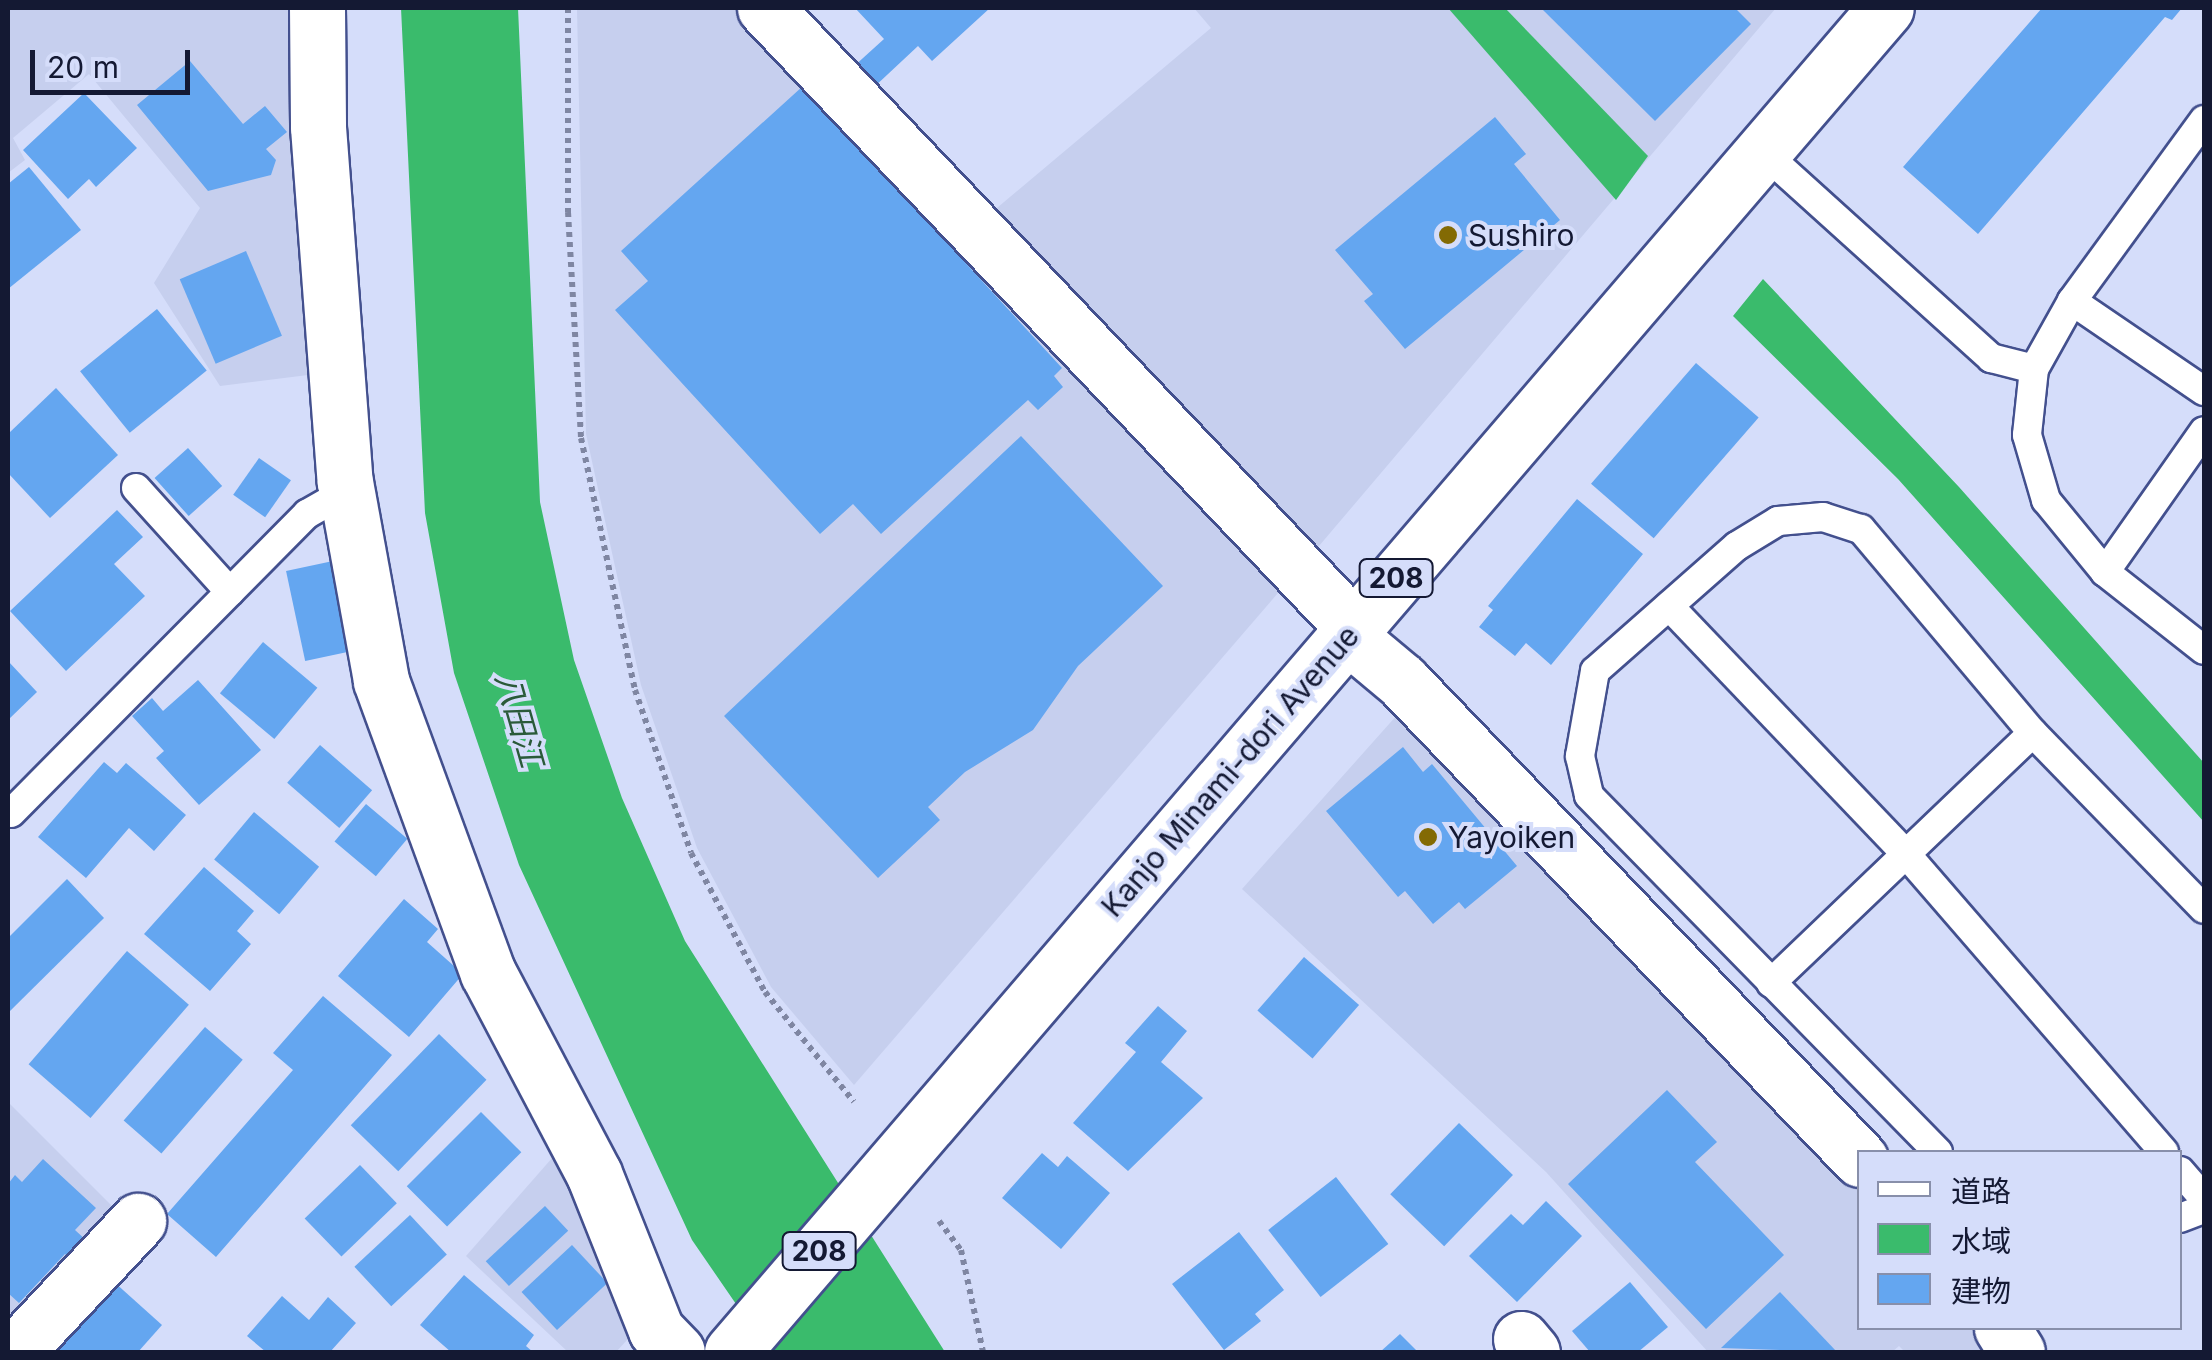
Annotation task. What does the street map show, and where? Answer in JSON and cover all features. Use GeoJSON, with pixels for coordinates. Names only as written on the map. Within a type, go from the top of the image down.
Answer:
{"type":"FeatureCollection","features":[{"type":"Feature","properties":{"kind":"main road"},"geometry":{"type":"LineString","coordinates":[[317,8],[318,127],[346,491],[381,681],[488,973],[594,1174],[656,1330],[678,1352]]}},
{"type":"Feature","properties":{"kind":"main road"},"geometry":{"type":"LineString","coordinates":[[764,8],[1350,631],[1857,1156]]}},
{"type":"Feature","properties":{"kind":"main road","name":"Kanjo Minami-dori Avenue"},"geometry":{"type":"LineString","coordinates":[[732,1352],[1886,8]]}},
{"type":"Feature","properties":{"kind":"main road"},"geometry":{"type":"LineString","coordinates":[[16,1352],[138,1222]]}},
{"type":"Feature","properties":{"kind":"main road"},"geometry":{"type":"LineString","coordinates":[[2003,1330],[2017,1352]]}},
{"type":"Feature","properties":{"kind":"lane"},"geometry":{"type":"LineString","coordinates":[[2204,120],[2072,302],[2034,370],[2026,435],[2046,500],[2105,572],[2204,650]]}},
{"type":"Feature","properties":{"kind":"lane"},"geometry":{"type":"LineString","coordinates":[[1762,151],[1991,358],[2034,370]]}},
{"type":"Feature","properties":{"kind":"lane"},"geometry":{"type":"LineString","coordinates":[[2072,302],[2204,391]]}},
{"type":"Feature","properties":{"kind":"lane"},"geometry":{"type":"LineString","coordinates":[[2105,572],[2204,431]]}},
{"type":"Feature","properties":{"kind":"lane"},"geometry":{"type":"LineString","coordinates":[[136,488],[230,592]]}},
{"type":"Feature","properties":{"kind":"lane"},"geometry":{"type":"LineString","coordinates":[[11,813],[308,514],[346,491]]}},
{"type":"Feature","properties":{"kind":"lane"},"geometry":{"type":"LineString","coordinates":[[1936,1150],[1589,795],[1580,756],[1595,671],[1737,546],[1778,521],[1823,516],[1861,528],[2033,733],[2204,909]]}},
{"type":"Feature","properties":{"kind":"lane"},"geometry":{"type":"LineString","coordinates":[[1669,606],[1906,854],[2162,1150]]}},
{"type":"Feature","properties":{"kind":"lane"},"geometry":{"type":"LineString","coordinates":[[1771,983],[2033,733]]}},
{"type":"Feature","properties":{"kind":"lane"},"geometry":{"type":"LineString","coordinates":[[2182,1172],[2204,1200]]}},
{"type":"Feature","properties":{"kind":"path"},"geometry":{"type":"LineString","coordinates":[[568,8],[568,212],[581,438],[635,690],[701,870],[766,992],[854,1102]]}},
{"type":"Feature","properties":{"kind":"path"},"geometry":{"type":"LineString","coordinates":[[939,1221],[961,1250],[983,1352]]}},
{"type":"Feature","properties":{"kind":"shaded area"},"geometry":{"type":"Polygon","coordinates":[[[8,8],[310,8],[316,374],[220,386],[154,283],[200,208],[89,74],[13,138],[25,160],[8,173],[8,8]]]}},
{"type":"Feature","properties":{"kind":"shaded area"},"geometry":{"type":"Polygon","coordinates":[[[577,8],[752,8],[1290,579],[854,1085],[771,987],[697,848],[641,685],[586,434],[577,8]]]}},
{"type":"Feature","properties":{"kind":"shaded area"},"geometry":{"type":"Polygon","coordinates":[[[1194,8],[1776,8],[1302,566],[979,223],[1211,28],[1194,8]]]}},
{"type":"Feature","properties":{"kind":"shaded area"},"geometry":{"type":"Polygon","coordinates":[[[1406,705],[1857,1171],[1857,1330],[1988,1330],[2000,1352],[1905,1352],[1899,1346],[1892,1352],[1708,1352],[1546,1172],[1242,889],[1406,705]]]}},
{"type":"Feature","properties":{"kind":"shaded area"},"geometry":{"type":"Polygon","coordinates":[[[8,1102],[127,1221],[8,1348],[8,1102]]]}},
{"type":"Feature","properties":{"kind":"shaded area"},"geometry":{"type":"Polygon","coordinates":[[[560,1149],[639,1327],[616,1352],[568,1352],[466,1256],[560,1149]]]}},
{"type":"Feature","properties":{"kind":"water","name":"八田江"},"geometry":{"type":"Polygon","coordinates":[[[401,8],[518,8],[540,502],[574,660],[622,798],[685,941],[945,1352],[769,1352],[692,1240],[519,865],[454,673],[425,513],[401,8]]]}},
{"type":"Feature","properties":{"kind":"water"},"geometry":{"type":"Polygon","coordinates":[[[1448,8],[1505,8],[1648,156],[1616,200],[1448,8]]]}},
{"type":"Feature","properties":{"kind":"water"},"geometry":{"type":"Polygon","coordinates":[[[1763,279],[1959,487],[2204,763],[2204,822],[1898,479],[1733,316],[1763,279]]]}},
{"type":"Feature","properties":{"kind":"building"},"geometry":{"type":"Polygon","coordinates":[[[855,8],[990,8],[932,61],[918,46],[872,89],[852,68],[884,39],[855,8]]]}},
{"type":"Feature","properties":{"kind":"building"},"geometry":{"type":"Polygon","coordinates":[[[1541,8],[1735,8],[1751,24],[1655,121],[1541,8]]]}},
{"type":"Feature","properties":{"kind":"building"},"geometry":{"type":"Polygon","coordinates":[[[2042,8],[2182,8],[2172,20],[2165,17],[1978,234],[1903,167],[2042,8]]]}},
{"type":"Feature","properties":{"kind":"building"},"geometry":{"type":"Polygon","coordinates":[[[190,61],[243,124],[265,106],[287,132],[266,149],[276,160],[271,175],[208,191],[137,105],[190,61]]]}},
{"type":"Feature","properties":{"kind":"building"},"geometry":{"type":"Polygon","coordinates":[[[803,86],[1062,368],[1054,376],[1063,387],[1038,410],[1028,400],[881,534],[853,504],[820,534],[615,310],[648,281],[621,251],[803,86]]]}},
{"type":"Feature","properties":{"kind":"building"},"geometry":{"type":"Polygon","coordinates":[[[84,93],[137,148],[96,187],[89,179],[68,199],[23,150],[84,93]]]}},
{"type":"Feature","properties":{"kind":"building","name":"Sushiro"},"geometry":{"type":"Polygon","coordinates":[[[1495,117],[1526,154],[1514,164],[1560,220],[1405,349],[1364,301],[1373,294],[1335,250],[1495,117]]]}},
{"type":"Feature","properties":{"kind":"building"},"geometry":{"type":"Polygon","coordinates":[[[29,167],[81,230],[8,289],[8,184],[29,167]]]}},
{"type":"Feature","properties":{"kind":"building"},"geometry":{"type":"Polygon","coordinates":[[[246,251],[282,336],[216,364],[180,279],[246,251]]]}},
{"type":"Feature","properties":{"kind":"building"},"geometry":{"type":"Polygon","coordinates":[[[157,309],[207,370],[130,433],[80,371],[157,309]]]}},
{"type":"Feature","properties":{"kind":"building"},"geometry":{"type":"Polygon","coordinates":[[[1696,363],[1759,417],[1654,538],[1591,484],[1696,363]]]}},
{"type":"Feature","properties":{"kind":"building"},"geometry":{"type":"Polygon","coordinates":[[[56,388],[118,455],[50,518],[8,473],[8,434],[56,388]]]}},
{"type":"Feature","properties":{"kind":"building"},"geometry":{"type":"Polygon","coordinates":[[[1021,436],[1163,586],[1078,666],[1033,730],[965,772],[928,807],[940,820],[878,878],[724,716],[1021,436]]]}},
{"type":"Feature","properties":{"kind":"building"},"geometry":{"type":"Polygon","coordinates":[[[188,448],[222,486],[189,516],[155,478],[188,448]]]}},
{"type":"Feature","properties":{"kind":"building"},"geometry":{"type":"Polygon","coordinates":[[[259,458],[291,480],[265,517],[233,495],[259,458]]]}},
{"type":"Feature","properties":{"kind":"building"},"geometry":{"type":"Polygon","coordinates":[[[1577,499],[1643,554],[1551,665],[1526,643],[1515,656],[1479,627],[1493,610],[1488,606],[1577,499]]]}},
{"type":"Feature","properties":{"kind":"building"},"geometry":{"type":"Polygon","coordinates":[[[117,510],[143,537],[114,564],[145,596],[66,671],[10,611],[117,510]]]}},
{"type":"Feature","properties":{"kind":"building"},"geometry":{"type":"Polygon","coordinates":[[[333,561],[352,651],[305,661],[286,571],[333,561]]]}},
{"type":"Feature","properties":{"kind":"building"},"geometry":{"type":"Polygon","coordinates":[[[263,642],[317,688],[274,739],[220,693],[263,642]]]}},
{"type":"Feature","properties":{"kind":"building"},"geometry":{"type":"Polygon","coordinates":[[[8,661],[37,692],[8,720],[8,661]]]}},
{"type":"Feature","properties":{"kind":"building"},"geometry":{"type":"Polygon","coordinates":[[[198,680],[261,750],[199,805],[156,758],[164,751],[132,716],[152,698],[163,711],[198,680]]]}},
{"type":"Feature","properties":{"kind":"building"},"geometry":{"type":"Polygon","coordinates":[[[320,745],[372,790],[339,828],[287,783],[320,745]]]}},
{"type":"Feature","properties":{"kind":"building"},"geometry":{"type":"Polygon","coordinates":[[[1403,747],[1423,772],[1432,764],[1517,866],[1465,909],[1459,902],[1433,924],[1405,891],[1398,897],[1326,811],[1403,747]]]}},
{"type":"Feature","properties":{"kind":"building"},"geometry":{"type":"Polygon","coordinates":[[[104,762],[117,773],[126,763],[186,815],[154,851],[129,828],[86,878],[38,837],[104,762]]]}},
{"type":"Feature","properties":{"kind":"building"},"geometry":{"type":"Polygon","coordinates":[[[366,804],[407,839],[376,876],[335,842],[366,804]]]}},
{"type":"Feature","properties":{"kind":"building"},"geometry":{"type":"Polygon","coordinates":[[[254,812],[319,867],[279,914],[214,859],[254,812]]]}},
{"type":"Feature","properties":{"kind":"building"},"geometry":{"type":"Polygon","coordinates":[[[204,867],[254,911],[237,931],[251,944],[210,991],[144,934],[204,867]]]}},
{"type":"Feature","properties":{"kind":"building"},"geometry":{"type":"Polygon","coordinates":[[[67,879],[104,918],[8,1013],[8,938],[67,879]]]}},
{"type":"Feature","properties":{"kind":"building"},"geometry":{"type":"Polygon","coordinates":[[[404,899],[438,929],[427,942],[463,974],[409,1037],[338,976],[404,899]]]}},
{"type":"Feature","properties":{"kind":"building"},"geometry":{"type":"Polygon","coordinates":[[[127,951],[189,1005],[90,1118],[29,1064],[127,951]]]}},
{"type":"Feature","properties":{"kind":"building"},"geometry":{"type":"Polygon","coordinates":[[[1304,957],[1359,1005],[1313,1058],[1257,1011],[1304,957]]]}},
{"type":"Feature","properties":{"kind":"building"},"geometry":{"type":"Polygon","coordinates":[[[323,996],[392,1055],[216,1257],[167,1214],[293,1070],[273,1053],[323,996]]]}},
{"type":"Feature","properties":{"kind":"building"},"geometry":{"type":"Polygon","coordinates":[[[1158,1006],[1187,1031],[1161,1062],[1203,1098],[1128,1171],[1073,1123],[1136,1052],[1125,1043],[1158,1006]]]}},
{"type":"Feature","properties":{"kind":"building"},"geometry":{"type":"Polygon","coordinates":[[[205,1027],[243,1060],[161,1153],[124,1121],[205,1027]]]}},
{"type":"Feature","properties":{"kind":"building"},"geometry":{"type":"Polygon","coordinates":[[[439,1034],[486,1080],[398,1171],[351,1125],[439,1034]]]}},
{"type":"Feature","properties":{"kind":"building"},"geometry":{"type":"Polygon","coordinates":[[[1667,1090],[1717,1142],[1695,1162],[1784,1255],[1706,1329],[1568,1184],[1667,1090]]]}},
{"type":"Feature","properties":{"kind":"building"},"geometry":{"type":"Polygon","coordinates":[[[481,1112],[521,1152],[447,1227],[407,1186],[481,1112]]]}},
{"type":"Feature","properties":{"kind":"building"},"geometry":{"type":"Polygon","coordinates":[[[1459,1123],[1513,1175],[1444,1246],[1390,1194],[1459,1123]]]}},
{"type":"Feature","properties":{"kind":"building"},"geometry":{"type":"Polygon","coordinates":[[[1042,1153],[1058,1167],[1067,1156],[1110,1193],[1061,1249],[1002,1198],[1042,1153]]]}},
{"type":"Feature","properties":{"kind":"building"},"geometry":{"type":"Polygon","coordinates":[[[43,1159],[96,1208],[75,1230],[87,1241],[70,1259],[65,1254],[19,1303],[8,1293],[8,1184],[15,1175],[22,1182],[43,1159]]]}},
{"type":"Feature","properties":{"kind":"building"},"geometry":{"type":"Polygon","coordinates":[[[360,1165],[397,1203],[341,1257],[305,1218],[360,1165]]]}},
{"type":"Feature","properties":{"kind":"building"},"geometry":{"type":"Polygon","coordinates":[[[1336,1177],[1388,1244],[1321,1297],[1268,1230],[1336,1177]]]}},
{"type":"Feature","properties":{"kind":"building"},"geometry":{"type":"Polygon","coordinates":[[[1546,1201],[1582,1236],[1517,1302],[1469,1256],[1511,1214],[1523,1225],[1546,1201]]]}},
{"type":"Feature","properties":{"kind":"building"},"geometry":{"type":"Polygon","coordinates":[[[545,1206],[568,1231],[509,1286],[486,1261],[545,1206]]]}},
{"type":"Feature","properties":{"kind":"building"},"geometry":{"type":"Polygon","coordinates":[[[410,1215],[447,1254],[391,1306],[354,1267],[410,1215]]]}},
{"type":"Feature","properties":{"kind":"building"},"geometry":{"type":"Polygon","coordinates":[[[1239,1232],[1284,1290],[1255,1314],[1261,1321],[1224,1350],[1172,1284],[1239,1232]]]}},
{"type":"Feature","properties":{"kind":"building"},"geometry":{"type":"Polygon","coordinates":[[[572,1245],[607,1283],[557,1330],[522,1292],[572,1245]]]}},
{"type":"Feature","properties":{"kind":"building"},"geometry":{"type":"Polygon","coordinates":[[[464,1275],[534,1335],[526,1346],[533,1352],[451,1352],[420,1325],[464,1275]]]}},
{"type":"Feature","properties":{"kind":"building"},"geometry":{"type":"Polygon","coordinates":[[[113,1281],[162,1325],[138,1352],[51,1352],[113,1281]]]}},
{"type":"Feature","properties":{"kind":"building"},"geometry":{"type":"Polygon","coordinates":[[[1630,1282],[1668,1327],[1638,1352],[1590,1352],[1572,1331],[1630,1282]]]}},
{"type":"Feature","properties":{"kind":"building"},"geometry":{"type":"Polygon","coordinates":[[[1780,1292],[1837,1352],[1721,1348],[1780,1292]]]}},
{"type":"Feature","properties":{"kind":"building"},"geometry":{"type":"Polygon","coordinates":[[[282,1296],[309,1320],[328,1297],[356,1323],[330,1352],[266,1352],[247,1336],[282,1296]]]}},
{"type":"Feature","properties":{"kind":"building"},"geometry":{"type":"Polygon","coordinates":[[[1400,1334],[1418,1352],[1380,1352],[1400,1334]]]}},
{"type":"Feature","properties":{"kind":"place","name":"Sushiro"},"geometry":{"type":"Point","coordinates":[1448,235]}},
{"type":"Feature","properties":{"kind":"place","name":"Yayoiken"},"geometry":{"type":"Point","coordinates":[1428,837]}}]}
